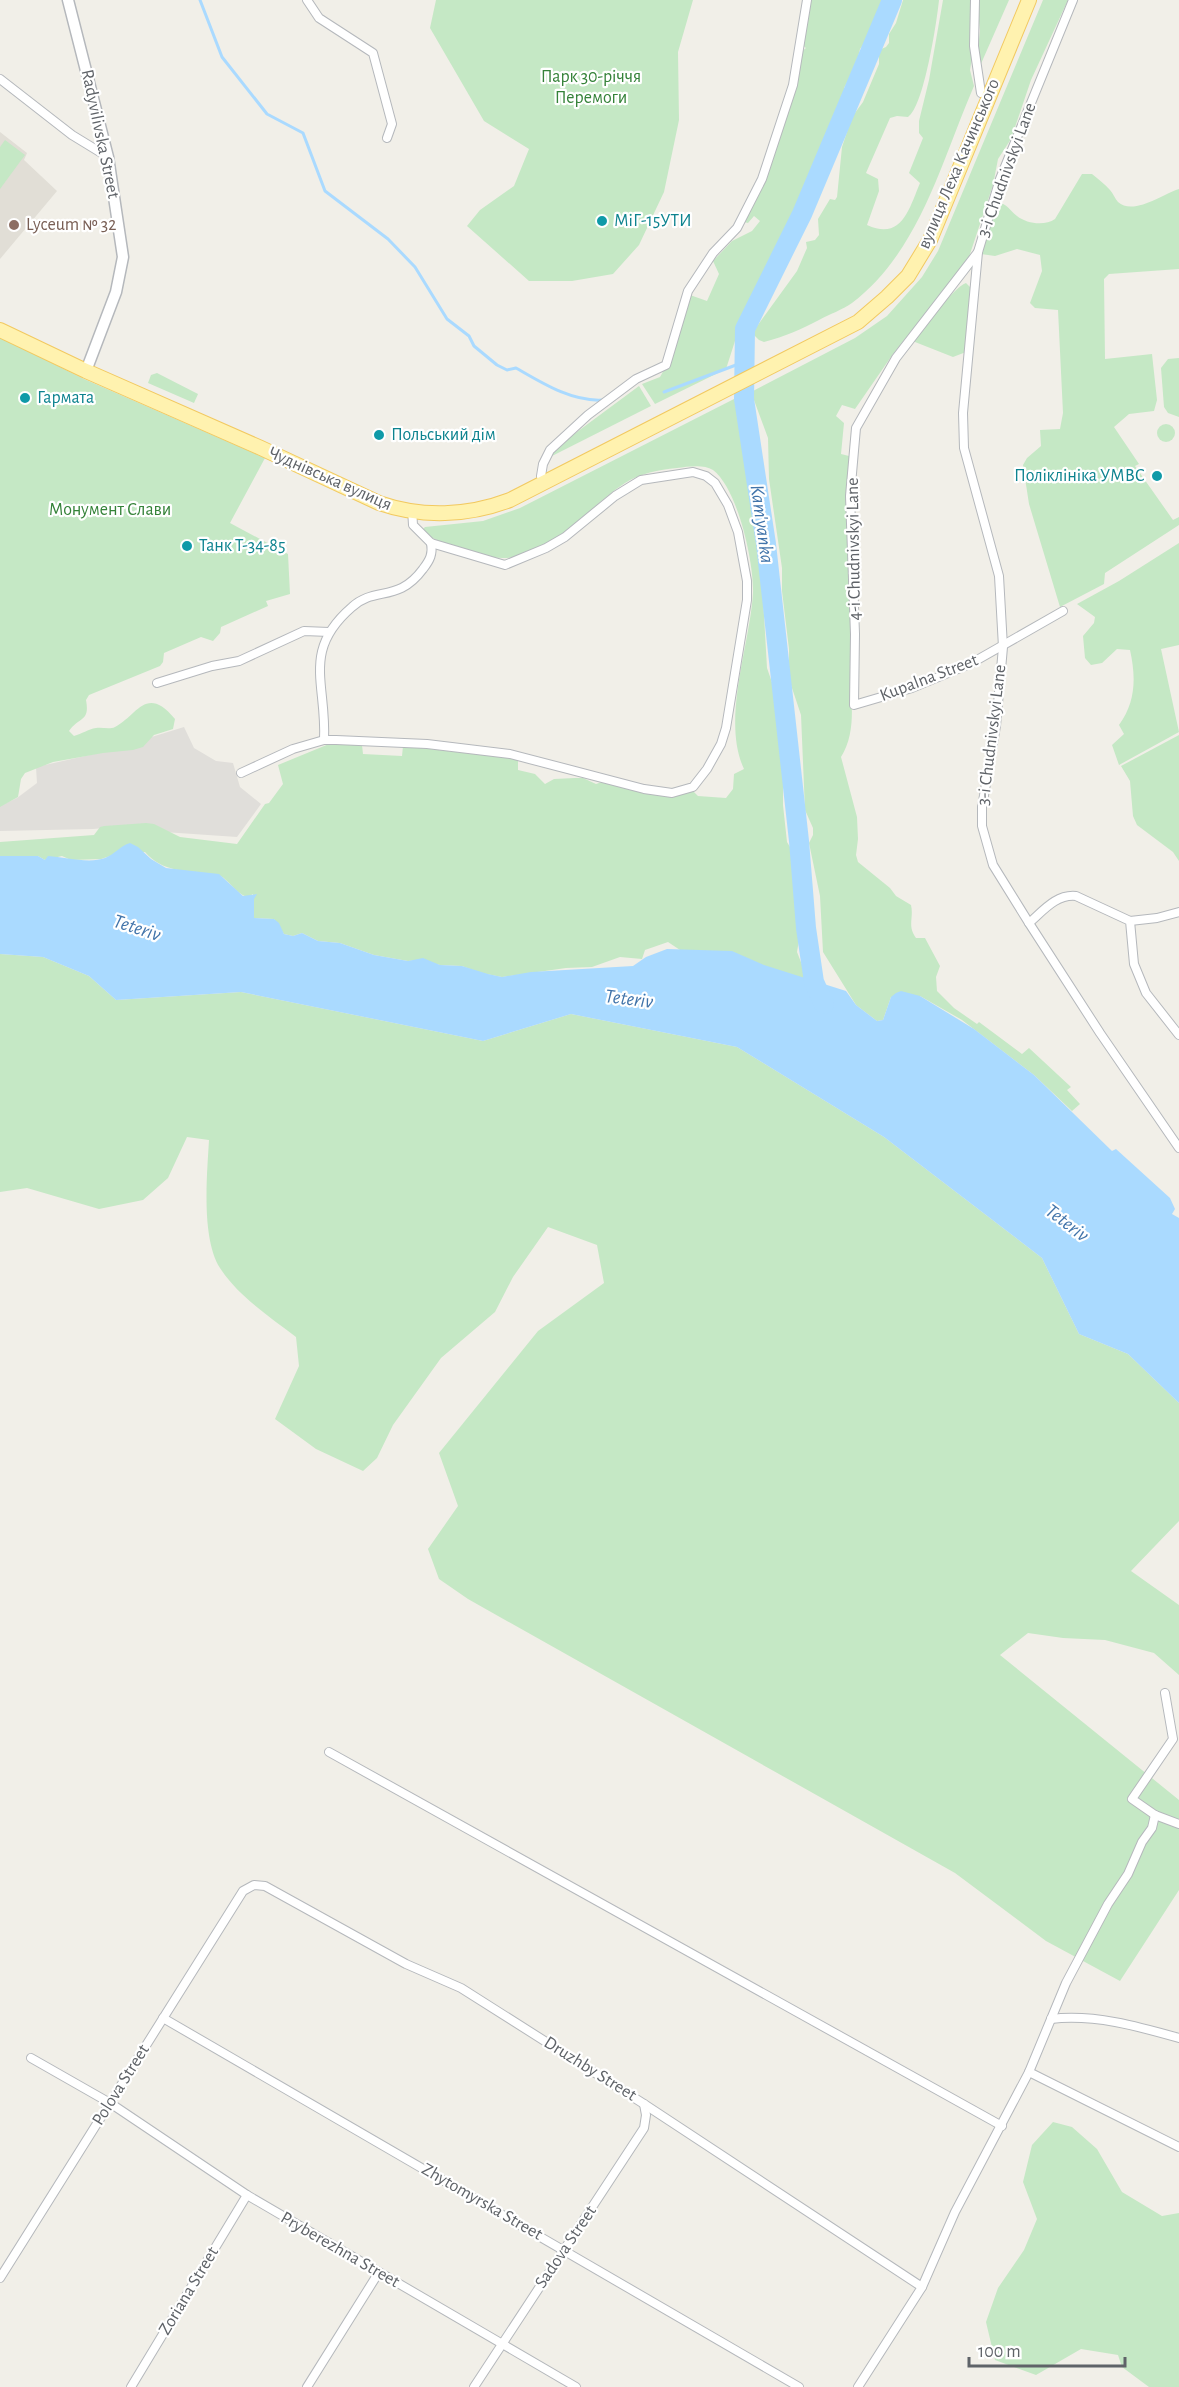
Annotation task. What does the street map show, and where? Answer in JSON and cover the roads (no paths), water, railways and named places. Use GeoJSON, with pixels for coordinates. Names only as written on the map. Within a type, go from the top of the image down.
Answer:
{"type":"FeatureCollection","features":[{"type":"Feature","properties":{"kind":"main road","name":"вулиця Леха Качинського"},"geometry":{"type":"LineString","coordinates":[[804,346],[853,315],[904,268],[930,219],[1020,0]]}},
{"type":"Feature","properties":{"kind":"main road","name":"вулиця Леха Качинського"},"geometry":{"type":"LineString","coordinates":[[804,346],[849,327],[874,310],[908,276],[926,249],[1029,0]]}},
{"type":"Feature","properties":{"kind":"main road","name":"Чуднівська вулиця"},"geometry":{"type":"LineString","coordinates":[[0,321],[87,368]]}},
{"type":"Feature","properties":{"kind":"main road","name":"Чуднівська вулиця"},"geometry":{"type":"LineString","coordinates":[[0,330],[87,368],[359,495],[398,510],[481,501],[501,495],[695,402]]}},
{"type":"Feature","properties":{"kind":"main road"},"geometry":{"type":"LineString","coordinates":[[695,402],[804,346]]}},
{"type":"Feature","properties":{"kind":"main road","name":"Чуднівська вулиця"},"geometry":{"type":"LineString","coordinates":[[413,508],[456,512],[494,506],[510,500],[695,402]]}},
{"type":"Feature","properties":{"kind":"street","name":"Radyvilivska Street"},"geometry":{"type":"LineString","coordinates":[[68,0],[108,157],[123,256],[116,292],[87,368]]}},
{"type":"Feature","properties":{"kind":"street"},"geometry":{"type":"LineString","coordinates":[[308,0],[319,18],[373,53],[392,124],[387,138]]}},
{"type":"Feature","properties":{"kind":"street"},"geometry":{"type":"LineString","coordinates":[[541,476],[543,464],[550,450],[588,416],[636,379],[666,365],[688,291],[713,253],[737,228],[762,179],[793,85],[807,0]]}},
{"type":"Feature","properties":{"kind":"street"},"geometry":{"type":"LineString","coordinates":[[975,0],[974,46],[981,93]]}},
{"type":"Feature","properties":{"kind":"street","name":"3-i Chudnivskyi Lane"},"geometry":{"type":"LineString","coordinates":[[1074,0],[1000,179],[978,252],[963,413],[964,448],[999,576],[1003,647],[996,726],[982,807],[982,826],[993,865],[1100,1032],[1179,1148]]}},
{"type":"Feature","properties":{"kind":"street"},"geometry":{"type":"LineString","coordinates":[[0,79],[72,135],[108,157]]}},
{"type":"Feature","properties":{"kind":"street","name":"4-i Chudnivskyi Lane"},"geometry":{"type":"LineString","coordinates":[[854,705],[855,634],[850,496],[856,428],[896,358],[978,252]]}},
{"type":"Feature","properties":{"kind":"street"},"geometry":{"type":"LineString","coordinates":[[241,773],[293,749],[324,740],[403,742],[510,754],[644,789],[672,793],[693,787],[714,758],[726,728],[747,612],[747,587],[738,532],[728,505],[716,483],[706,476],[693,472],[641,480],[615,496],[565,537],[546,549],[505,565],[431,543],[413,525],[413,508]]}},
{"type":"Feature","properties":{"kind":"street"},"geometry":{"type":"LineString","coordinates":[[324,740],[319,665],[323,644],[329,632],[354,605],[363,599],[392,593],[408,585],[429,561],[432,552],[431,543]]}},
{"type":"Feature","properties":{"kind":"street","name":"Kupalna Street"},"geometry":{"type":"LineString","coordinates":[[854,705],[912,688],[970,664],[1064,611]]}},
{"type":"Feature","properties":{"kind":"street"},"geometry":{"type":"LineString","coordinates":[[157,683],[212,666],[239,661],[304,631],[329,632]]}},
{"type":"Feature","properties":{"kind":"street"},"geometry":{"type":"LineString","coordinates":[[1029,923],[1053,903],[1069,895],[1076,896],[1130,921],[1157,918],[1179,912]]}},
{"type":"Feature","properties":{"kind":"street"},"geometry":{"type":"LineString","coordinates":[[1130,921],[1134,964],[1146,993],[1179,1035]]}},
{"type":"Feature","properties":{"kind":"street"},"geometry":{"type":"LineString","coordinates":[[1165,1693],[1173,1739],[1132,1799],[1155,1815],[1179,1824]]}},
{"type":"Feature","properties":{"kind":"street"},"geometry":{"type":"LineString","coordinates":[[329,1752],[1002,2126]]}},
{"type":"Feature","properties":{"kind":"street"},"geometry":{"type":"LineString","coordinates":[[858,2387],[922,2287],[955,2212],[1029,2072],[1083,1948],[1128,1874],[1152,1828],[1155,1815]]}},
{"type":"Feature","properties":{"kind":"street","name":"Druzhby Street"},"geometry":{"type":"LineString","coordinates":[[243,1891],[254,1885],[265,1886],[406,1964],[461,1988],[644,2104],[922,2287]]}},
{"type":"Feature","properties":{"kind":"street","name":"Polova Street"},"geometry":{"type":"LineString","coordinates":[[0,2278],[243,1891]]}},
{"type":"Feature","properties":{"kind":"street"},"geometry":{"type":"LineString","coordinates":[[1051,2019],[1071,2016],[1132,2024],[1179,2038]]}},
{"type":"Feature","properties":{"kind":"street","name":"Zhytomyrska Street"},"geometry":{"type":"LineString","coordinates":[[163,2018],[800,2387]]}},
{"type":"Feature","properties":{"kind":"street","name":"Pryberezhna Street"},"geometry":{"type":"LineString","coordinates":[[31,2058],[110,2103],[247,2195],[576,2387]]}},
{"type":"Feature","properties":{"kind":"street"},"geometry":{"type":"LineString","coordinates":[[1029,2072],[1179,2147]]}},
{"type":"Feature","properties":{"kind":"street","name":"Sadova Street"},"geometry":{"type":"LineString","coordinates":[[474,2387],[644,2128],[646,2115],[644,2104]]}},
{"type":"Feature","properties":{"kind":"street","name":"Zoriana Street"},"geometry":{"type":"LineString","coordinates":[[131,2387],[247,2195]]}},
{"type":"Feature","properties":{"kind":"street"},"geometry":{"type":"LineString","coordinates":[[307,2387],[379,2272]]}},
{"type":"Feature","properties":{"kind":"water","name":"Teteriv"},"geometry":{"type":"Polygon","coordinates":[[[130,843],[166,868],[219,874],[243,896],[257,894],[254,899],[254,918],[274,919],[279,923],[284,934],[293,936],[302,933],[318,941],[340,943],[374,955],[408,961],[423,958],[440,965],[462,966],[502,977],[531,972],[633,966],[646,957],[667,949],[732,951],[764,965],[846,991],[856,1005],[877,1021],[883,1020],[891,997],[896,993],[901,991],[920,996],[974,1029],[1034,1075],[1112,1151],[1116,1149],[1170,1198],[1175,1209],[1172,1214],[1179,1218],[1179,1403],[1128,1354],[1079,1334],[1042,1258],[884,1137],[737,1047],[571,1014],[483,1041],[241,992],[116,1000],[89,976],[43,957],[0,954],[0,856],[38,856],[45,860],[48,856],[99,860],[130,843]]]}},
{"type":"Feature","properties":{"kind":"waterway"},"geometry":{"type":"LineString","coordinates":[[200,0],[222,57],[267,114],[303,133],[325,191],[388,239],[415,267],[447,319],[469,336],[474,346],[497,365],[507,370],[516,368],[569,395],[603,400]]}},
{"type":"Feature","properties":{"kind":"waterway","name":"Kam'yanka"},"geometry":{"type":"LineString","coordinates":[[824,1004],[814,982],[806,928],[799,841],[766,544],[744,399],[745,329],[802,214],[892,0]]}},
{"type":"Feature","properties":{"kind":"waterway"},"geometry":{"type":"LineString","coordinates":[[664,392],[744,362]]}},
{"type":"Feature","properties":{"kind":"place","name":"МіГ-15УТИ"},"geometry":{"type":"Point","coordinates":[602,221]}},
{"type":"Feature","properties":{"kind":"place","name":"Lyceum № 32"},"geometry":{"type":"Point","coordinates":[14,225]}},
{"type":"Feature","properties":{"kind":"place","name":"Гармата"},"geometry":{"type":"Point","coordinates":[25,398]}},
{"type":"Feature","properties":{"kind":"place","name":"Польський дім"},"geometry":{"type":"Point","coordinates":[379,435]}},
{"type":"Feature","properties":{"kind":"place","name":"Поліклініка УМВС"},"geometry":{"type":"Point","coordinates":[1157,476]}},
{"type":"Feature","properties":{"kind":"place","name":"Танк Т-34-85"},"geometry":{"type":"Point","coordinates":[187,546]}},
{"type":"Feature","properties":{"kind":"park label","name":"Парк 30-річчя Перемоги"},"geometry":{"type":"Point","coordinates":[591,88]}},
{"type":"Feature","properties":{"kind":"park label","name":"Монумент Слави"},"geometry":{"type":"Point","coordinates":[110,510]}}]}
